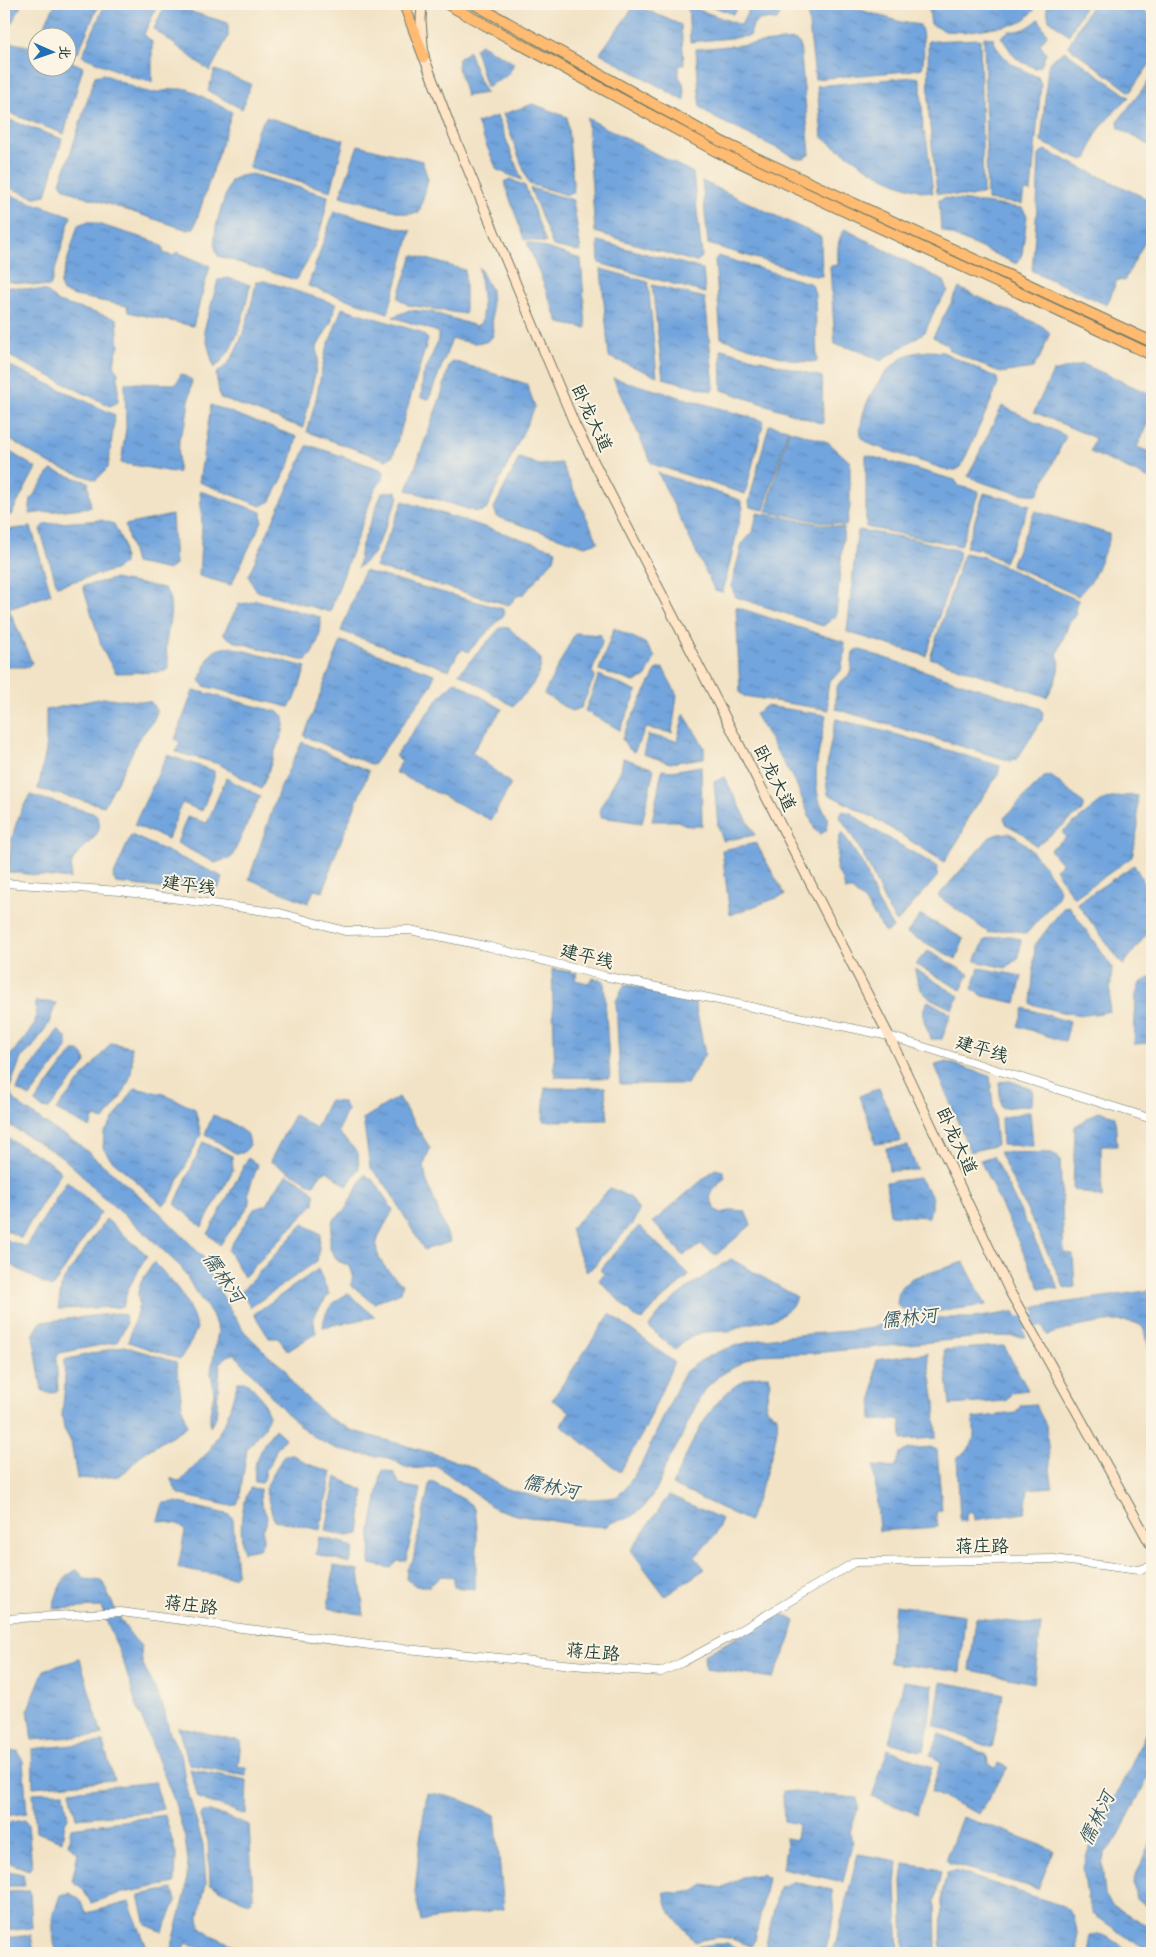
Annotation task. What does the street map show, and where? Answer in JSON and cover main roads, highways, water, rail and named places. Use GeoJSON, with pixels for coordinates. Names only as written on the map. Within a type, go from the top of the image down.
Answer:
{"type":"FeatureCollection","features":[{"type":"Feature","properties":{"kind":"main road"},"geometry":{"type":"LineString","coordinates":[[404,4],[424,57]]}},
{"type":"Feature","properties":{"kind":"main road","name":"卧龙大道"},"geometry":{"type":"LineString","coordinates":[[422,4],[421,20],[424,57],[456,140],[575,425],[889,1036],[1014,1297],[1152,1547]]}},
{"type":"Feature","properties":{"kind":"main road"},"geometry":{"type":"LineString","coordinates":[[447,4],[716,151],[1152,355]]}},
{"type":"Feature","properties":{"kind":"main road"},"geometry":{"type":"LineString","coordinates":[[474,4],[722,142],[1152,342]]}},
{"type":"Feature","properties":{"kind":"water"},"geometry":{"type":"Polygon","coordinates":[[[4,4],[22,4],[9,28],[4,26],[4,4]]]}},
{"type":"Feature","properties":{"kind":"water"},"geometry":{"type":"Polygon","coordinates":[[[55,4],[99,4],[78,53],[78,28],[43,28],[55,4]]]}},
{"type":"Feature","properties":{"kind":"water"},"geometry":{"type":"Polygon","coordinates":[[[105,4],[158,4],[144,34],[152,42],[152,82],[134,78],[82,56],[105,4]]]}},
{"type":"Feature","properties":{"kind":"water"},"geometry":{"type":"Polygon","coordinates":[[[165,4],[228,23],[228,37],[210,71],[154,29],[165,4]]]}},
{"type":"Feature","properties":{"kind":"water"},"geometry":{"type":"Polygon","coordinates":[[[706,4],[742,4],[733,14],[706,4]]]}},
{"type":"Feature","properties":{"kind":"water"},"geometry":{"type":"Polygon","coordinates":[[[752,4],[781,4],[782,11],[777,20],[761,19],[753,25],[750,36],[690,42],[688,6],[741,25],[752,4]]]}},
{"type":"Feature","properties":{"kind":"water"},"geometry":{"type":"Polygon","coordinates":[[[928,4],[1033,4],[1034,11],[1017,24],[963,32],[945,31],[931,24],[928,4]]]}},
{"type":"Feature","properties":{"kind":"water"},"geometry":{"type":"Polygon","coordinates":[[[1046,4],[1086,4],[1069,35],[1049,20],[1046,4]]]}},
{"type":"Feature","properties":{"kind":"water"},"geometry":{"type":"Polygon","coordinates":[[[1092,4],[1135,4],[1152,17],[1152,61],[1130,92],[1068,46],[1092,4]]]}},
{"type":"Feature","properties":{"kind":"water"},"geometry":{"type":"Polygon","coordinates":[[[635,5],[681,25],[684,64],[679,66],[679,77],[683,83],[685,101],[600,53],[635,5]]]}},
{"type":"Feature","properties":{"kind":"water"},"geometry":{"type":"Polygon","coordinates":[[[844,5],[901,22],[920,25],[924,46],[922,68],[815,79],[807,6],[844,5]]]}},
{"type":"Feature","properties":{"kind":"water"},"geometry":{"type":"Polygon","coordinates":[[[1039,19],[1047,35],[1040,44],[1046,53],[1041,66],[1035,68],[1014,56],[1001,37],[1009,31],[1018,31],[1026,28],[1039,19]]]}},
{"type":"Feature","properties":{"kind":"water"},"geometry":{"type":"Polygon","coordinates":[[[984,37],[993,38],[996,46],[1005,58],[1017,67],[1038,77],[1041,84],[1031,192],[1024,191],[1022,204],[987,200],[984,37]]]}},
{"type":"Feature","properties":{"kind":"water"},"geometry":{"type":"Polygon","coordinates":[[[980,39],[983,193],[971,197],[937,193],[929,117],[928,41],[980,39]]]}},
{"type":"Feature","properties":{"kind":"water"},"geometry":{"type":"Polygon","coordinates":[[[794,40],[800,44],[810,154],[804,158],[797,158],[715,118],[700,107],[696,49],[794,40]]]}},
{"type":"Feature","properties":{"kind":"water"},"geometry":{"type":"Polygon","coordinates":[[[4,41],[28,46],[28,78],[78,78],[78,65],[83,67],[64,134],[4,111],[4,41]]]}},
{"type":"Feature","properties":{"kind":"water"},"geometry":{"type":"Polygon","coordinates":[[[480,44],[514,63],[506,76],[486,87],[475,49],[480,44]]]}},
{"type":"Feature","properties":{"kind":"water"},"geometry":{"type":"Polygon","coordinates":[[[469,51],[479,80],[486,93],[466,96],[458,67],[458,59],[469,51]]]}},
{"type":"Feature","properties":{"kind":"water"},"geometry":{"type":"Polygon","coordinates":[[[1065,51],[1129,97],[1098,131],[1088,158],[1083,160],[1041,142],[1048,66],[1053,59],[1065,51]]]}},
{"type":"Feature","properties":{"kind":"water"},"geometry":{"type":"Polygon","coordinates":[[[215,70],[251,84],[242,109],[208,91],[215,70]]]}},
{"type":"Feature","properties":{"kind":"water"},"geometry":{"type":"Polygon","coordinates":[[[103,74],[140,90],[153,93],[174,89],[188,89],[232,112],[194,228],[188,230],[74,193],[63,187],[60,182],[95,76],[103,74]]]}},
{"type":"Feature","properties":{"kind":"water"},"geometry":{"type":"Polygon","coordinates":[[[1152,77],[1152,147],[1119,128],[1118,121],[1152,77]]]}},
{"type":"Feature","properties":{"kind":"water"},"geometry":{"type":"Polygon","coordinates":[[[919,78],[921,84],[923,129],[927,142],[933,193],[917,190],[888,179],[861,164],[822,137],[817,86],[919,78]]]}},
{"type":"Feature","properties":{"kind":"water"},"geometry":{"type":"Polygon","coordinates":[[[533,104],[567,117],[574,193],[567,195],[529,184],[503,114],[533,104]]]}},
{"type":"Feature","properties":{"kind":"water"},"geometry":{"type":"Polygon","coordinates":[[[497,116],[522,180],[497,170],[477,123],[497,116]]]}},
{"type":"Feature","properties":{"kind":"water"},"geometry":{"type":"Polygon","coordinates":[[[266,117],[344,140],[331,191],[249,168],[257,131],[266,117]]]}},
{"type":"Feature","properties":{"kind":"water"},"geometry":{"type":"Polygon","coordinates":[[[4,118],[62,139],[46,195],[35,197],[4,186],[4,118]]]}},
{"type":"Feature","properties":{"kind":"water"},"geometry":{"type":"Polygon","coordinates":[[[587,118],[693,173],[702,257],[696,262],[595,232],[587,118]]]}},
{"type":"Feature","properties":{"kind":"water"},"geometry":{"type":"Polygon","coordinates":[[[358,145],[422,161],[428,179],[419,213],[407,214],[340,196],[358,145]]]}},
{"type":"Feature","properties":{"kind":"water"},"geometry":{"type":"Polygon","coordinates":[[[1044,150],[1152,201],[1152,228],[1124,281],[1117,280],[1107,305],[1032,271],[1039,155],[1044,150]]]}},
{"type":"Feature","properties":{"kind":"water"},"geometry":{"type":"Polygon","coordinates":[[[252,174],[328,196],[317,240],[308,261],[296,280],[218,256],[215,248],[216,229],[231,180],[252,174]]]}},
{"type":"Feature","properties":{"kind":"water"},"geometry":{"type":"Polygon","coordinates":[[[510,179],[525,186],[546,243],[524,239],[504,182],[510,179]]]}},
{"type":"Feature","properties":{"kind":"water"},"geometry":{"type":"Polygon","coordinates":[[[702,181],[821,237],[822,276],[815,276],[708,244],[702,181]]]}},
{"type":"Feature","properties":{"kind":"water"},"geometry":{"type":"Polygon","coordinates":[[[530,188],[573,200],[581,252],[553,246],[530,188]]]}},
{"type":"Feature","properties":{"kind":"water"},"geometry":{"type":"Polygon","coordinates":[[[4,193],[71,216],[50,287],[4,281],[4,193]]]}},
{"type":"Feature","properties":{"kind":"water"},"geometry":{"type":"Polygon","coordinates":[[[944,198],[1022,208],[1027,216],[1022,254],[1017,264],[941,230],[939,200],[944,198]]]}},
{"type":"Feature","properties":{"kind":"water"},"geometry":{"type":"Polygon","coordinates":[[[334,211],[411,231],[388,313],[308,286],[334,211]]]}},
{"type":"Feature","properties":{"kind":"water"},"geometry":{"type":"Polygon","coordinates":[[[88,221],[156,242],[163,247],[163,253],[173,256],[177,252],[210,266],[193,326],[128,312],[127,306],[63,292],[60,285],[78,225],[88,221]]]}},
{"type":"Feature","properties":{"kind":"water"},"geometry":{"type":"Polygon","coordinates":[[[845,229],[944,281],[948,291],[936,307],[925,332],[881,361],[858,350],[835,344],[830,266],[838,265],[839,242],[845,229]]]}},
{"type":"Feature","properties":{"kind":"water"},"geometry":{"type":"Polygon","coordinates":[[[598,241],[703,269],[705,293],[599,263],[598,241]]]}},
{"type":"Feature","properties":{"kind":"water"},"geometry":{"type":"Polygon","coordinates":[[[527,242],[581,259],[586,328],[559,323],[527,242]]]}},
{"type":"Feature","properties":{"kind":"water"},"geometry":{"type":"Polygon","coordinates":[[[413,255],[465,270],[465,314],[408,305],[398,298],[413,255]]]}},
{"type":"Feature","properties":{"kind":"water"},"geometry":{"type":"Polygon","coordinates":[[[718,256],[812,284],[815,295],[817,361],[798,361],[785,358],[721,338],[715,260],[718,256]]]}},
{"type":"Feature","properties":{"kind":"water"},"geometry":{"type":"Polygon","coordinates":[[[479,267],[491,290],[493,336],[486,342],[474,343],[452,339],[429,399],[421,398],[423,376],[438,341],[438,332],[393,317],[409,310],[431,312],[476,326],[481,323],[483,309],[479,267]]]}},
{"type":"Feature","properties":{"kind":"water"},"geometry":{"type":"Polygon","coordinates":[[[601,269],[648,282],[657,376],[609,357],[601,269]]]}},
{"type":"Feature","properties":{"kind":"water"},"geometry":{"type":"Polygon","coordinates":[[[228,278],[250,285],[239,330],[229,351],[214,368],[204,331],[218,280],[228,278]]]}},
{"type":"Feature","properties":{"kind":"water"},"geometry":{"type":"Polygon","coordinates":[[[256,281],[265,281],[336,304],[331,322],[317,347],[318,360],[303,428],[220,398],[216,374],[228,363],[238,346],[249,312],[256,281]]]}},
{"type":"Feature","properties":{"kind":"water"},"geometry":{"type":"Polygon","coordinates":[[[652,285],[705,298],[714,386],[712,391],[663,378],[652,285]]]}},
{"type":"Feature","properties":{"kind":"water"},"geometry":{"type":"Polygon","coordinates":[[[4,286],[46,291],[58,302],[117,319],[119,347],[114,364],[118,373],[118,402],[110,406],[9,356],[4,349],[4,286]]]}},
{"type":"Feature","properties":{"kind":"water"},"geometry":{"type":"Polygon","coordinates":[[[959,288],[1042,326],[1050,333],[1033,368],[1001,373],[949,350],[947,344],[933,337],[959,288]]]}},
{"type":"Feature","properties":{"kind":"water"},"geometry":{"type":"Polygon","coordinates":[[[342,308],[420,332],[428,339],[393,456],[386,460],[307,432],[325,354],[342,308]]]}},
{"type":"Feature","properties":{"kind":"water"},"geometry":{"type":"Polygon","coordinates":[[[721,349],[822,377],[823,424],[722,390],[721,349]]]}},
{"type":"Feature","properties":{"kind":"water"},"geometry":{"type":"Polygon","coordinates":[[[943,352],[997,378],[998,383],[994,394],[961,467],[956,470],[947,470],[872,445],[861,438],[863,414],[874,389],[882,378],[890,368],[912,353],[943,352]]]}},
{"type":"Feature","properties":{"kind":"water"},"geometry":{"type":"Polygon","coordinates":[[[453,361],[527,384],[535,407],[486,510],[477,512],[407,490],[442,393],[449,366],[453,361]]]}},
{"type":"Feature","properties":{"kind":"water"},"geometry":{"type":"Polygon","coordinates":[[[4,363],[115,415],[108,468],[96,480],[50,464],[4,436],[4,363]]]}},
{"type":"Feature","properties":{"kind":"water"},"geometry":{"type":"Polygon","coordinates":[[[1083,364],[1152,395],[1152,413],[1137,447],[1152,453],[1152,480],[1090,452],[1095,438],[1034,412],[1053,372],[1083,364]]]}},
{"type":"Feature","properties":{"kind":"water"},"geometry":{"type":"Polygon","coordinates":[[[181,374],[192,380],[186,422],[179,438],[178,473],[121,463],[126,428],[125,383],[176,384],[181,374]]]}},
{"type":"Feature","properties":{"kind":"water"},"geometry":{"type":"Polygon","coordinates":[[[613,378],[764,421],[745,494],[652,464],[613,378]]]}},
{"type":"Feature","properties":{"kind":"water"},"geometry":{"type":"Polygon","coordinates":[[[211,405],[297,437],[290,463],[271,501],[261,506],[199,482],[211,405]]]}},
{"type":"Feature","properties":{"kind":"water"},"geometry":{"type":"Polygon","coordinates":[[[1002,406],[1066,436],[1038,494],[1021,493],[992,486],[968,476],[1002,406]]]}},
{"type":"Feature","properties":{"kind":"water"},"geometry":{"type":"Polygon","coordinates":[[[769,425],[788,429],[764,510],[750,507],[749,501],[769,425]]]}},
{"type":"Feature","properties":{"kind":"water"},"geometry":{"type":"Polygon","coordinates":[[[789,430],[828,442],[850,462],[850,507],[846,526],[766,512],[789,430]]]}},
{"type":"Feature","properties":{"kind":"water"},"geometry":{"type":"Polygon","coordinates":[[[307,446],[315,447],[384,472],[383,479],[374,491],[330,612],[257,591],[248,576],[307,446]]]}},
{"type":"Feature","properties":{"kind":"water"},"geometry":{"type":"Polygon","coordinates":[[[4,448],[36,468],[11,515],[4,516],[4,448]]]}},
{"type":"Feature","properties":{"kind":"water"},"geometry":{"type":"Polygon","coordinates":[[[866,455],[955,480],[959,486],[979,491],[961,546],[866,527],[866,455]]]}},
{"type":"Feature","properties":{"kind":"water"},"geometry":{"type":"Polygon","coordinates":[[[519,458],[540,465],[561,463],[598,542],[585,546],[497,517],[494,508],[519,458]]]}},
{"type":"Feature","properties":{"kind":"water"},"geometry":{"type":"Polygon","coordinates":[[[51,470],[88,482],[91,507],[29,514],[31,499],[51,470]]]}},
{"type":"Feature","properties":{"kind":"water"},"geometry":{"type":"Polygon","coordinates":[[[658,473],[740,500],[743,507],[723,592],[715,591],[658,473]]]}},
{"type":"Feature","properties":{"kind":"water"},"geometry":{"type":"Polygon","coordinates":[[[200,491],[262,512],[262,521],[231,585],[199,576],[202,525],[200,491]]]}},
{"type":"Feature","properties":{"kind":"water"},"geometry":{"type":"Polygon","coordinates":[[[396,491],[399,497],[373,554],[358,568],[361,547],[382,493],[396,491]]]}},
{"type":"Feature","properties":{"kind":"water"},"geometry":{"type":"Polygon","coordinates":[[[984,493],[1030,505],[1004,562],[981,550],[966,547],[984,493]]]}},
{"type":"Feature","properties":{"kind":"water"},"geometry":{"type":"Polygon","coordinates":[[[403,501],[556,550],[554,559],[524,594],[517,596],[509,605],[375,567],[403,501]]]}},
{"type":"Feature","properties":{"kind":"water"},"geometry":{"type":"Polygon","coordinates":[[[1035,511],[1109,534],[1109,541],[1092,580],[1078,596],[1011,565],[1035,511]]]}},
{"type":"Feature","properties":{"kind":"water"},"geometry":{"type":"Polygon","coordinates":[[[757,513],[844,528],[836,616],[823,626],[736,597],[731,587],[742,544],[753,532],[757,513]]]}},
{"type":"Feature","properties":{"kind":"water"},"geometry":{"type":"Polygon","coordinates":[[[172,515],[175,565],[169,570],[135,563],[125,525],[172,515]]]}},
{"type":"Feature","properties":{"kind":"water"},"geometry":{"type":"Polygon","coordinates":[[[101,520],[114,524],[123,543],[124,564],[114,570],[57,586],[40,529],[45,524],[101,520]]]}},
{"type":"Feature","properties":{"kind":"water"},"geometry":{"type":"Polygon","coordinates":[[[31,527],[51,594],[9,609],[32,663],[27,667],[4,667],[4,530],[31,527]]]}},
{"type":"Feature","properties":{"kind":"water"},"geometry":{"type":"Polygon","coordinates":[[[859,530],[913,539],[960,551],[926,656],[847,632],[857,534],[859,530]]]}},
{"type":"Feature","properties":{"kind":"water"},"geometry":{"type":"Polygon","coordinates":[[[964,553],[984,557],[1078,600],[1075,617],[1069,623],[1057,655],[1060,663],[1055,682],[1047,697],[930,658],[964,553]]]}},
{"type":"Feature","properties":{"kind":"water"},"geometry":{"type":"Polygon","coordinates":[[[364,571],[503,609],[504,615],[468,652],[463,649],[457,655],[449,670],[341,631],[364,571]]]}},
{"type":"Feature","properties":{"kind":"water"},"geometry":{"type":"Polygon","coordinates":[[[113,579],[164,588],[168,594],[171,608],[166,646],[168,669],[161,672],[116,673],[103,651],[83,586],[113,579]]]}},
{"type":"Feature","properties":{"kind":"water"},"geometry":{"type":"Polygon","coordinates":[[[256,600],[320,617],[321,628],[318,640],[313,652],[306,660],[300,660],[233,641],[223,634],[239,604],[256,600]]]}},
{"type":"Feature","properties":{"kind":"water"},"geometry":{"type":"Polygon","coordinates":[[[736,607],[844,642],[845,651],[841,671],[829,681],[827,696],[829,710],[744,696],[740,693],[736,607]]]}},
{"type":"Feature","properties":{"kind":"water"},"geometry":{"type":"Polygon","coordinates":[[[501,627],[509,628],[541,659],[541,666],[536,679],[513,706],[459,673],[501,627]]]}},
{"type":"Feature","properties":{"kind":"water"},"geometry":{"type":"Polygon","coordinates":[[[614,628],[645,643],[655,657],[645,678],[634,682],[599,670],[614,628]]]}},
{"type":"Feature","properties":{"kind":"water"},"geometry":{"type":"Polygon","coordinates":[[[575,633],[601,635],[602,643],[592,672],[595,676],[581,708],[571,711],[544,694],[575,633]]]}},
{"type":"Feature","properties":{"kind":"water"},"geometry":{"type":"Polygon","coordinates":[[[341,641],[434,674],[432,684],[373,765],[304,736],[341,641]]]}},
{"type":"Feature","properties":{"kind":"water"},"geometry":{"type":"Polygon","coordinates":[[[230,647],[306,667],[295,699],[289,707],[204,686],[200,680],[209,657],[217,650],[230,647]]]}},
{"type":"Feature","properties":{"kind":"water"},"geometry":{"type":"Polygon","coordinates":[[[857,649],[1039,708],[1043,712],[1042,720],[1017,759],[1011,761],[836,709],[836,688],[840,682],[847,678],[851,670],[853,652],[857,649]]]}},
{"type":"Feature","properties":{"kind":"water"},"geometry":{"type":"Polygon","coordinates":[[[663,668],[677,695],[672,733],[646,728],[634,752],[628,748],[622,739],[657,669],[663,668]]]}},
{"type":"Feature","properties":{"kind":"water"},"geometry":{"type":"Polygon","coordinates":[[[599,675],[637,692],[620,730],[585,711],[599,675]]]}},
{"type":"Feature","properties":{"kind":"water"},"geometry":{"type":"Polygon","coordinates":[[[455,681],[502,709],[472,752],[511,784],[491,820],[395,772],[402,760],[395,756],[438,699],[455,681]]]}},
{"type":"Feature","properties":{"kind":"water"},"geometry":{"type":"Polygon","coordinates":[[[193,691],[278,712],[284,716],[282,734],[261,789],[219,764],[176,752],[180,742],[175,739],[193,691]]]}},
{"type":"Feature","properties":{"kind":"water"},"geometry":{"type":"Polygon","coordinates":[[[103,698],[151,702],[157,712],[153,721],[137,741],[104,806],[38,789],[46,751],[46,710],[103,698]]]}},
{"type":"Feature","properties":{"kind":"water"},"geometry":{"type":"Polygon","coordinates":[[[766,706],[826,715],[816,769],[816,780],[820,802],[828,822],[826,831],[820,834],[815,830],[796,784],[755,714],[766,706]]]}},
{"type":"Feature","properties":{"kind":"water"},"geometry":{"type":"Polygon","coordinates":[[[684,714],[704,747],[704,758],[670,763],[643,754],[648,735],[677,741],[684,714]]]}},
{"type":"Feature","properties":{"kind":"water"},"geometry":{"type":"Polygon","coordinates":[[[836,719],[898,735],[1000,766],[998,775],[967,819],[962,834],[944,862],[876,819],[828,794],[826,775],[836,719]]]}},
{"type":"Feature","properties":{"kind":"water"},"geometry":{"type":"Polygon","coordinates":[[[302,742],[369,771],[334,858],[323,892],[314,890],[308,903],[249,879],[279,790],[302,742]]]}},
{"type":"Feature","properties":{"kind":"water"},"geometry":{"type":"Polygon","coordinates":[[[167,755],[214,771],[214,778],[202,811],[182,803],[168,839],[134,825],[167,755]]]}},
{"type":"Feature","properties":{"kind":"water"},"geometry":{"type":"Polygon","coordinates":[[[623,758],[654,769],[642,823],[601,817],[600,808],[621,770],[623,758]]]}},
{"type":"Feature","properties":{"kind":"water"},"geometry":{"type":"Polygon","coordinates":[[[701,766],[702,826],[689,826],[677,821],[652,821],[662,770],[672,771],[701,766]]]}},
{"type":"Feature","properties":{"kind":"water"},"geometry":{"type":"Polygon","coordinates":[[[1050,775],[1084,804],[1082,811],[1036,846],[1022,833],[1007,825],[1004,818],[1044,777],[1050,775]]]}},
{"type":"Feature","properties":{"kind":"water"},"geometry":{"type":"Polygon","coordinates":[[[724,777],[755,835],[723,841],[718,826],[714,782],[724,777]]]}},
{"type":"Feature","properties":{"kind":"water"},"geometry":{"type":"Polygon","coordinates":[[[226,778],[260,796],[232,857],[215,863],[177,843],[187,817],[207,823],[226,778]]]}},
{"type":"Feature","properties":{"kind":"water"},"geometry":{"type":"Polygon","coordinates":[[[30,795],[96,814],[99,829],[92,840],[76,856],[72,863],[70,879],[8,872],[16,823],[30,795]]]}},
{"type":"Feature","properties":{"kind":"water"},"geometry":{"type":"Polygon","coordinates":[[[1137,796],[1138,826],[1132,857],[1074,898],[1055,869],[1062,864],[1050,850],[1066,837],[1062,832],[1105,799],[1137,796]]]}},
{"type":"Feature","properties":{"kind":"water"},"geometry":{"type":"Polygon","coordinates":[[[842,811],[851,813],[871,828],[938,867],[937,877],[897,922],[886,904],[861,851],[840,817],[842,811]]]}},
{"type":"Feature","properties":{"kind":"water"},"geometry":{"type":"Polygon","coordinates":[[[842,832],[864,866],[877,901],[893,928],[886,933],[865,902],[852,890],[845,890],[843,880],[836,870],[839,837],[842,832]]]}},
{"type":"Feature","properties":{"kind":"water"},"geometry":{"type":"Polygon","coordinates":[[[1009,833],[1031,850],[1060,889],[1058,897],[1026,934],[1008,930],[989,933],[938,896],[990,837],[1009,833]]]}},
{"type":"Feature","properties":{"kind":"water"},"geometry":{"type":"Polygon","coordinates":[[[131,835],[219,875],[223,878],[219,886],[210,893],[198,891],[179,883],[167,889],[116,883],[113,877],[131,835]]]}},
{"type":"Feature","properties":{"kind":"water"},"geometry":{"type":"Polygon","coordinates":[[[756,843],[785,895],[730,915],[722,850],[756,843]]]}},
{"type":"Feature","properties":{"kind":"water"},"geometry":{"type":"Polygon","coordinates":[[[1134,865],[1152,896],[1152,927],[1123,965],[1077,903],[1134,865]]]}},
{"type":"Feature","properties":{"kind":"water"},"geometry":{"type":"Polygon","coordinates":[[[1069,906],[1112,967],[1109,1011],[1098,1014],[1079,1015],[1031,1004],[1035,945],[1064,907],[1069,906]]]}},
{"type":"Feature","properties":{"kind":"water"},"geometry":{"type":"Polygon","coordinates":[[[921,915],[964,939],[956,959],[907,933],[921,915]]]}},
{"type":"Feature","properties":{"kind":"water"},"geometry":{"type":"Polygon","coordinates":[[[1010,936],[1021,940],[1019,957],[1006,968],[975,961],[985,940],[1010,936]]]}},
{"type":"Feature","properties":{"kind":"water"},"geometry":{"type":"Polygon","coordinates":[[[928,951],[969,974],[961,990],[915,964],[928,951]]]}},
{"type":"Feature","properties":{"kind":"water"},"geometry":{"type":"Polygon","coordinates":[[[979,968],[1022,976],[1016,1003],[983,996],[972,989],[979,968]]]}},
{"type":"Feature","properties":{"kind":"water"},"geometry":{"type":"Polygon","coordinates":[[[552,969],[577,973],[575,980],[588,983],[592,978],[604,981],[610,1078],[555,1077],[552,969]]]}},
{"type":"Feature","properties":{"kind":"water"},"geometry":{"type":"Polygon","coordinates":[[[915,969],[959,996],[952,1009],[931,999],[922,991],[915,969]]]}},
{"type":"Feature","properties":{"kind":"water"},"geometry":{"type":"Polygon","coordinates":[[[1151,977],[1152,1043],[1134,1044],[1136,994],[1140,983],[1151,977]]]}},
{"type":"Feature","properties":{"kind":"water"},"geometry":{"type":"Polygon","coordinates":[[[625,984],[695,1003],[705,1054],[687,1084],[620,1084],[616,1001],[625,984]]]}},
{"type":"Feature","properties":{"kind":"water"},"geometry":{"type":"Polygon","coordinates":[[[36,1001],[56,1003],[49,1023],[32,1048],[21,1058],[9,1090],[17,1103],[49,1126],[76,1142],[161,1214],[202,1256],[223,1284],[218,1288],[244,1331],[285,1369],[294,1386],[327,1417],[353,1431],[439,1455],[476,1469],[504,1488],[547,1500],[616,1497],[628,1485],[641,1465],[684,1373],[715,1353],[749,1342],[849,1331],[884,1324],[893,1320],[906,1324],[933,1318],[973,1318],[1014,1312],[1026,1337],[993,1336],[814,1353],[759,1355],[748,1359],[719,1376],[707,1387],[665,1467],[658,1487],[643,1508],[629,1518],[613,1522],[605,1527],[578,1525],[516,1515],[494,1508],[437,1466],[411,1468],[401,1465],[390,1458],[347,1452],[324,1443],[295,1422],[234,1354],[227,1356],[220,1364],[216,1417],[210,1427],[210,1413],[214,1393],[211,1372],[218,1331],[212,1314],[195,1291],[182,1268],[134,1223],[98,1193],[62,1157],[4,1122],[4,1064],[35,1024],[36,1001]]]}},
{"type":"Feature","properties":{"kind":"water"},"geometry":{"type":"Polygon","coordinates":[[[928,1001],[951,1014],[942,1039],[931,1039],[925,1024],[923,1015],[928,1001]]]}},
{"type":"Feature","properties":{"kind":"water"},"geometry":{"type":"Polygon","coordinates":[[[1024,1008],[1070,1022],[1065,1042],[1018,1026],[1024,1008]]]}},
{"type":"Feature","properties":{"kind":"water"},"geometry":{"type":"Polygon","coordinates":[[[58,1030],[67,1038],[67,1048],[30,1097],[17,1090],[22,1078],[58,1030]]]}},
{"type":"Feature","properties":{"kind":"water"},"geometry":{"type":"Polygon","coordinates":[[[111,1043],[131,1047],[132,1069],[130,1078],[127,1086],[104,1120],[94,1117],[90,1128],[56,1110],[111,1043]]]}},
{"type":"Feature","properties":{"kind":"water"},"geometry":{"type":"Polygon","coordinates":[[[73,1051],[79,1051],[85,1057],[86,1063],[49,1109],[42,1108],[35,1102],[73,1051]]]}},
{"type":"Feature","properties":{"kind":"water"},"geometry":{"type":"Polygon","coordinates":[[[947,1062],[990,1076],[997,1145],[970,1152],[935,1065],[947,1062]]]}},
{"type":"Feature","properties":{"kind":"water"},"geometry":{"type":"Polygon","coordinates":[[[1010,1081],[1033,1089],[1032,1105],[1001,1108],[999,1082],[1010,1081]]]}},
{"type":"Feature","properties":{"kind":"water"},"geometry":{"type":"Polygon","coordinates":[[[605,1087],[608,1120],[543,1121],[545,1088],[605,1087]]]}},
{"type":"Feature","properties":{"kind":"water"},"geometry":{"type":"Polygon","coordinates":[[[135,1088],[163,1094],[195,1109],[201,1134],[169,1200],[163,1205],[110,1158],[103,1148],[104,1133],[135,1088]]]}},
{"type":"Feature","properties":{"kind":"water"},"geometry":{"type":"Polygon","coordinates":[[[879,1088],[901,1141],[875,1144],[873,1132],[859,1096],[879,1088]]]}},
{"type":"Feature","properties":{"kind":"water"},"geometry":{"type":"Polygon","coordinates":[[[398,1097],[430,1148],[424,1165],[426,1179],[450,1242],[424,1250],[388,1188],[370,1167],[363,1119],[398,1097]]]}},
{"type":"Feature","properties":{"kind":"water"},"geometry":{"type":"Polygon","coordinates":[[[329,1101],[343,1102],[347,1110],[338,1132],[358,1153],[359,1168],[347,1186],[327,1171],[322,1173],[313,1185],[270,1161],[294,1115],[316,1128],[329,1101]]]}},
{"type":"Feature","properties":{"kind":"water"},"geometry":{"type":"Polygon","coordinates":[[[1030,1111],[1033,1146],[1002,1145],[1001,1118],[1030,1111]]]}},
{"type":"Feature","properties":{"kind":"water"},"geometry":{"type":"Polygon","coordinates":[[[1099,1111],[1115,1116],[1117,1146],[1101,1146],[1102,1198],[1073,1189],[1075,1126],[1099,1111]]]}},
{"type":"Feature","properties":{"kind":"water"},"geometry":{"type":"Polygon","coordinates":[[[213,1115],[233,1124],[248,1135],[250,1145],[243,1153],[235,1153],[205,1134],[213,1115]]]}},
{"type":"Feature","properties":{"kind":"water"},"geometry":{"type":"Polygon","coordinates":[[[4,1136],[51,1163],[61,1172],[21,1238],[4,1229],[4,1136]]]}},
{"type":"Feature","properties":{"kind":"water"},"geometry":{"type":"Polygon","coordinates":[[[203,1142],[232,1156],[233,1170],[202,1227],[175,1204],[203,1142]]]}},
{"type":"Feature","properties":{"kind":"water"},"geometry":{"type":"Polygon","coordinates":[[[908,1146],[917,1170],[889,1171],[886,1148],[908,1146]]]}},
{"type":"Feature","properties":{"kind":"water"},"geometry":{"type":"Polygon","coordinates":[[[999,1152],[1052,1153],[1060,1159],[1064,1253],[1073,1254],[1075,1287],[1065,1289],[999,1152]]]}},
{"type":"Feature","properties":{"kind":"water"},"geometry":{"type":"Polygon","coordinates":[[[993,1156],[1059,1289],[1040,1288],[980,1160],[993,1156]]]}},
{"type":"Feature","properties":{"kind":"water"},"geometry":{"type":"Polygon","coordinates":[[[248,1158],[258,1165],[248,1192],[250,1204],[220,1245],[208,1234],[248,1158]]]}},
{"type":"Feature","properties":{"kind":"water"},"geometry":{"type":"Polygon","coordinates":[[[715,1169],[723,1171],[725,1177],[713,1191],[710,1198],[715,1209],[721,1213],[734,1210],[745,1211],[751,1225],[716,1255],[701,1245],[683,1255],[653,1222],[715,1169]]]}},
{"type":"Feature","properties":{"kind":"water"},"geometry":{"type":"Polygon","coordinates":[[[287,1174],[307,1186],[315,1194],[314,1204],[244,1277],[228,1250],[254,1209],[266,1205],[287,1174]]]}},
{"type":"Feature","properties":{"kind":"water"},"geometry":{"type":"Polygon","coordinates":[[[365,1174],[375,1182],[393,1210],[380,1234],[377,1248],[384,1266],[403,1284],[401,1292],[374,1303],[351,1285],[353,1275],[350,1266],[338,1261],[330,1249],[333,1220],[345,1210],[365,1174]]]}},
{"type":"Feature","properties":{"kind":"water"},"geometry":{"type":"Polygon","coordinates":[[[919,1178],[933,1198],[929,1217],[890,1215],[886,1182],[919,1178]]]}},
{"type":"Feature","properties":{"kind":"water"},"geometry":{"type":"Polygon","coordinates":[[[67,1181],[101,1212],[52,1288],[4,1261],[4,1239],[26,1247],[67,1181]]]}},
{"type":"Feature","properties":{"kind":"water"},"geometry":{"type":"Polygon","coordinates":[[[610,1188],[631,1198],[639,1211],[632,1224],[591,1269],[586,1271],[570,1229],[610,1188]]]}},
{"type":"Feature","properties":{"kind":"water"},"geometry":{"type":"Polygon","coordinates":[[[106,1219],[147,1255],[128,1289],[123,1307],[58,1309],[62,1282],[106,1219]]]}},
{"type":"Feature","properties":{"kind":"water"},"geometry":{"type":"Polygon","coordinates":[[[303,1224],[321,1234],[317,1261],[251,1307],[241,1292],[303,1224]]]}},
{"type":"Feature","properties":{"kind":"water"},"geometry":{"type":"Polygon","coordinates":[[[639,1226],[690,1275],[642,1320],[635,1317],[599,1280],[604,1274],[600,1270],[639,1226]]]}},
{"type":"Feature","properties":{"kind":"water"},"geometry":{"type":"Polygon","coordinates":[[[731,1259],[797,1297],[791,1307],[777,1318],[748,1324],[731,1331],[704,1332],[691,1336],[675,1350],[649,1327],[676,1298],[697,1281],[731,1259]]]}},
{"type":"Feature","properties":{"kind":"water"},"geometry":{"type":"Polygon","coordinates":[[[154,1262],[185,1299],[197,1328],[180,1359],[128,1342],[139,1305],[138,1292],[141,1282],[154,1262]]]}},
{"type":"Feature","properties":{"kind":"water"},"geometry":{"type":"Polygon","coordinates":[[[964,1262],[986,1305],[911,1315],[897,1305],[899,1290],[912,1278],[964,1262]]]}},
{"type":"Feature","properties":{"kind":"water"},"geometry":{"type":"Polygon","coordinates":[[[318,1269],[329,1294],[313,1317],[316,1333],[288,1351],[278,1338],[269,1338],[254,1314],[318,1269]]]}},
{"type":"Feature","properties":{"kind":"water"},"geometry":{"type":"Polygon","coordinates":[[[1152,1290],[1152,1366],[1145,1331],[1136,1323],[1112,1321],[1097,1323],[1047,1335],[1034,1307],[1152,1290]]]}},
{"type":"Feature","properties":{"kind":"water"},"geometry":{"type":"Polygon","coordinates":[[[348,1293],[375,1317],[323,1327],[330,1307],[348,1293]]]}},
{"type":"Feature","properties":{"kind":"water"},"geometry":{"type":"Polygon","coordinates":[[[118,1313],[125,1315],[126,1325],[117,1342],[60,1353],[56,1358],[58,1390],[50,1393],[42,1390],[33,1335],[41,1322],[118,1313]]]}},
{"type":"Feature","properties":{"kind":"water"},"geometry":{"type":"Polygon","coordinates":[[[610,1314],[674,1362],[645,1429],[620,1472],[561,1425],[570,1411],[552,1400],[610,1314]]]}},
{"type":"Feature","properties":{"kind":"water"},"geometry":{"type":"Polygon","coordinates":[[[124,1346],[176,1362],[183,1412],[187,1426],[141,1455],[126,1471],[118,1476],[93,1479],[77,1478],[71,1442],[64,1429],[62,1415],[65,1384],[64,1360],[124,1346]]]}},
{"type":"Feature","properties":{"kind":"water"},"geometry":{"type":"Polygon","coordinates":[[[1004,1346],[1028,1390],[1012,1392],[1006,1401],[950,1405],[944,1350],[1004,1346]]]}},
{"type":"Feature","properties":{"kind":"water"},"geometry":{"type":"Polygon","coordinates":[[[927,1353],[935,1402],[936,1438],[902,1440],[901,1420],[871,1420],[876,1360],[927,1353]]]}},
{"type":"Feature","properties":{"kind":"water"},"geometry":{"type":"Polygon","coordinates":[[[768,1376],[770,1382],[765,1407],[777,1416],[777,1426],[772,1453],[749,1521],[672,1485],[702,1424],[723,1397],[735,1386],[749,1378],[768,1376]]]}},
{"type":"Feature","properties":{"kind":"water"},"geometry":{"type":"Polygon","coordinates":[[[238,1382],[247,1382],[260,1396],[269,1415],[265,1427],[247,1449],[240,1497],[237,1504],[231,1506],[181,1495],[177,1492],[170,1478],[180,1482],[209,1451],[226,1420],[238,1382]]]}},
{"type":"Feature","properties":{"kind":"water"},"geometry":{"type":"Polygon","coordinates":[[[1035,1404],[1046,1425],[1052,1487],[1028,1489],[1025,1513],[974,1520],[973,1512],[966,1513],[966,1522],[960,1521],[957,1457],[971,1446],[974,1436],[973,1418],[1016,1413],[1021,1405],[1035,1404]]]}},
{"type":"Feature","properties":{"kind":"water"},"geometry":{"type":"Polygon","coordinates":[[[275,1429],[285,1438],[276,1450],[270,1465],[265,1470],[265,1477],[262,1483],[255,1482],[254,1474],[259,1453],[275,1429]]]}},
{"type":"Feature","properties":{"kind":"water"},"geometry":{"type":"Polygon","coordinates":[[[931,1447],[937,1450],[942,1510],[936,1512],[938,1527],[879,1531],[874,1466],[895,1468],[900,1453],[909,1449],[931,1447]]]}},
{"type":"Feature","properties":{"kind":"water"},"geometry":{"type":"Polygon","coordinates":[[[284,1455],[293,1455],[308,1464],[332,1472],[320,1530],[274,1520],[265,1489],[284,1455]]]}},
{"type":"Feature","properties":{"kind":"water"},"geometry":{"type":"Polygon","coordinates":[[[382,1470],[394,1473],[400,1485],[421,1489],[406,1561],[398,1561],[391,1568],[370,1564],[371,1530],[382,1470]]]}},
{"type":"Feature","properties":{"kind":"water"},"geometry":{"type":"Polygon","coordinates":[[[336,1477],[364,1491],[359,1534],[347,1536],[326,1531],[336,1477]]]}},
{"type":"Feature","properties":{"kind":"water"},"geometry":{"type":"Polygon","coordinates":[[[430,1481],[460,1497],[473,1507],[477,1523],[475,1589],[454,1587],[454,1577],[441,1576],[430,1586],[416,1586],[406,1579],[407,1569],[413,1560],[430,1481]]]}},
{"type":"Feature","properties":{"kind":"water"},"geometry":{"type":"Polygon","coordinates":[[[250,1488],[260,1489],[261,1503],[267,1516],[263,1530],[263,1542],[259,1549],[243,1552],[242,1519],[244,1503],[250,1488]]]}},
{"type":"Feature","properties":{"kind":"water"},"geometry":{"type":"Polygon","coordinates":[[[669,1495],[722,1519],[715,1535],[695,1557],[705,1569],[665,1596],[631,1550],[669,1495]]]}},
{"type":"Feature","properties":{"kind":"water"},"geometry":{"type":"Polygon","coordinates":[[[176,1502],[230,1515],[233,1519],[237,1574],[233,1577],[178,1568],[185,1531],[178,1524],[158,1521],[163,1503],[176,1502]]]}},
{"type":"Feature","properties":{"kind":"water"},"geometry":{"type":"Polygon","coordinates":[[[319,1537],[344,1543],[354,1549],[350,1563],[316,1554],[319,1537]]]}},
{"type":"Feature","properties":{"kind":"water"},"geometry":{"type":"Polygon","coordinates":[[[334,1566],[359,1571],[364,1615],[328,1608],[334,1566]]]}},
{"type":"Feature","properties":{"kind":"water"},"geometry":{"type":"Polygon","coordinates":[[[77,1570],[85,1579],[102,1581],[123,1624],[141,1646],[142,1662],[164,1709],[169,1731],[182,1759],[185,1781],[203,1845],[206,1883],[199,1916],[200,1926],[211,1935],[252,1953],[214,1953],[187,1943],[181,1953],[166,1953],[172,1946],[186,1892],[188,1861],[185,1838],[174,1800],[135,1701],[125,1666],[101,1607],[53,1609],[63,1581],[77,1570]]]}},
{"type":"Feature","properties":{"kind":"water"},"geometry":{"type":"Polygon","coordinates":[[[895,1605],[965,1615],[960,1672],[889,1663],[895,1605]]]}},
{"type":"Feature","properties":{"kind":"water"},"geometry":{"type":"Polygon","coordinates":[[[781,1613],[795,1621],[789,1642],[773,1678],[705,1669],[704,1655],[781,1613]]]}},
{"type":"Feature","properties":{"kind":"water"},"geometry":{"type":"Polygon","coordinates":[[[976,1618],[1041,1625],[1034,1683],[970,1670],[976,1618]]]}},
{"type":"Feature","properties":{"kind":"water"},"geometry":{"type":"Polygon","coordinates":[[[80,1659],[102,1735],[32,1740],[28,1709],[44,1670],[80,1659]]]}},
{"type":"Feature","properties":{"kind":"water"},"geometry":{"type":"Polygon","coordinates":[[[904,1681],[933,1685],[924,1750],[920,1751],[889,1742],[904,1681]]]}},
{"type":"Feature","properties":{"kind":"water"},"geometry":{"type":"Polygon","coordinates":[[[941,1682],[1003,1695],[992,1748],[934,1725],[941,1682]]]}},
{"type":"Feature","properties":{"kind":"water"},"geometry":{"type":"Polygon","coordinates":[[[1152,1719],[1152,1769],[1117,1839],[1105,1853],[1102,1863],[1105,1895],[1113,1906],[1152,1928],[1152,1953],[1150,1953],[1093,1914],[1087,1897],[1083,1868],[1091,1841],[1125,1778],[1152,1719]]]}},
{"type":"Feature","properties":{"kind":"water"},"geometry":{"type":"Polygon","coordinates":[[[178,1727],[241,1741],[238,1767],[246,1767],[246,1776],[189,1764],[178,1727]]]}},
{"type":"Feature","properties":{"kind":"water"},"geometry":{"type":"Polygon","coordinates":[[[940,1734],[987,1755],[988,1764],[994,1768],[999,1763],[1008,1767],[979,1814],[931,1792],[941,1762],[930,1755],[940,1734]]]}},
{"type":"Feature","properties":{"kind":"water"},"geometry":{"type":"Polygon","coordinates":[[[103,1742],[114,1780],[33,1787],[32,1749],[103,1742]]]}},
{"type":"Feature","properties":{"kind":"water"},"geometry":{"type":"Polygon","coordinates":[[[888,1749],[932,1767],[917,1814],[872,1797],[888,1749]]]}},
{"type":"Feature","properties":{"kind":"water"},"geometry":{"type":"Polygon","coordinates":[[[18,1751],[23,1761],[27,1813],[4,1816],[4,1752],[18,1751]]]}},
{"type":"Feature","properties":{"kind":"water"},"geometry":{"type":"Polygon","coordinates":[[[190,1769],[247,1780],[246,1815],[198,1798],[190,1769]]]}},
{"type":"Feature","properties":{"kind":"water"},"geometry":{"type":"Polygon","coordinates":[[[155,1782],[163,1809],[149,1812],[76,1818],[70,1791],[155,1782]]]}},
{"type":"Feature","properties":{"kind":"water"},"geometry":{"type":"Polygon","coordinates":[[[783,1791],[857,1798],[858,1808],[850,1832],[852,1844],[843,1882],[782,1868],[786,1849],[785,1838],[796,1840],[798,1824],[784,1821],[783,1791]]]}},
{"type":"Feature","properties":{"kind":"water"},"geometry":{"type":"Polygon","coordinates":[[[64,1792],[68,1818],[65,1823],[62,1841],[36,1832],[33,1793],[64,1792]]]}},
{"type":"Feature","properties":{"kind":"water"},"geometry":{"type":"Polygon","coordinates":[[[427,1793],[462,1801],[495,1815],[504,1909],[421,1921],[415,1893],[427,1793]]]}},
{"type":"Feature","properties":{"kind":"water"},"geometry":{"type":"Polygon","coordinates":[[[210,1811],[249,1825],[253,1895],[250,1902],[243,1901],[210,1884],[208,1841],[200,1817],[203,1812],[210,1811]]]}},
{"type":"Feature","properties":{"kind":"water"},"geometry":{"type":"Polygon","coordinates":[[[165,1815],[176,1854],[175,1883],[118,1894],[91,1903],[82,1888],[72,1881],[78,1853],[68,1844],[71,1828],[165,1815]]]}},
{"type":"Feature","properties":{"kind":"water"},"geometry":{"type":"Polygon","coordinates":[[[962,1817],[1054,1850],[1038,1889],[949,1863],[946,1860],[962,1817]]]}},
{"type":"Feature","properties":{"kind":"water"},"geometry":{"type":"Polygon","coordinates":[[[25,1820],[28,1825],[32,1866],[29,1870],[4,1861],[4,1823],[25,1820]]]}},
{"type":"Feature","properties":{"kind":"water"},"geometry":{"type":"Polygon","coordinates":[[[1152,1838],[1152,1910],[1136,1899],[1133,1882],[1152,1838]]]}},
{"type":"Feature","properties":{"kind":"water"},"geometry":{"type":"Polygon","coordinates":[[[858,1854],[898,1861],[896,1886],[899,1953],[833,1953],[858,1854]]]}},
{"type":"Feature","properties":{"kind":"water"},"geometry":{"type":"Polygon","coordinates":[[[904,1863],[936,1868],[941,1872],[935,1902],[936,1948],[932,1953],[904,1953],[902,1881],[904,1863]]]}},
{"type":"Feature","properties":{"kind":"water"},"geometry":{"type":"Polygon","coordinates":[[[4,1870],[23,1874],[25,1886],[4,1886],[4,1870]]]}},
{"type":"Feature","properties":{"kind":"water"},"geometry":{"type":"Polygon","coordinates":[[[955,1871],[1063,1906],[1075,1921],[1078,1953],[942,1953],[942,1893],[947,1873],[955,1871]]]}},
{"type":"Feature","properties":{"kind":"water"},"geometry":{"type":"Polygon","coordinates":[[[762,1874],[768,1878],[755,1940],[751,1946],[723,1937],[695,1942],[668,1909],[664,1892],[695,1891],[704,1885],[723,1888],[742,1877],[762,1874]]]}},
{"type":"Feature","properties":{"kind":"water"},"geometry":{"type":"Polygon","coordinates":[[[793,1882],[832,1890],[834,1918],[825,1953],[764,1953],[779,1887],[793,1882]]]}},
{"type":"Feature","properties":{"kind":"water"},"geometry":{"type":"Polygon","coordinates":[[[173,1889],[176,1901],[163,1932],[146,1925],[139,1895],[173,1889]]]}},
{"type":"Feature","properties":{"kind":"water"},"geometry":{"type":"Polygon","coordinates":[[[30,1891],[32,1928],[4,1931],[4,1892],[30,1891]]]}},
{"type":"Feature","properties":{"kind":"water"},"geometry":{"type":"Polygon","coordinates":[[[70,1893],[79,1899],[87,1913],[129,1902],[149,1953],[55,1953],[52,1919],[60,1895],[70,1893]]]}},
{"type":"Feature","properties":{"kind":"water"},"geometry":{"type":"Polygon","coordinates":[[[1098,1934],[1112,1939],[1133,1953],[1090,1953],[1089,1935],[1098,1934]]]}},
{"type":"Feature","properties":{"kind":"water"},"geometry":{"type":"Polygon","coordinates":[[[31,1935],[34,1953],[4,1953],[4,1938],[31,1935]]]}},
{"type":"Feature","properties":{"kind":"water"},"geometry":{"type":"Polygon","coordinates":[[[727,1944],[745,1953],[688,1953],[688,1951],[700,1946],[727,1944]]]}},
{"type":"Feature","properties":{"kind":"waterway","name":"儒林河"},"geometry":{"type":"LineString","coordinates":[[1002,1326],[1057,1318]]}}]}
